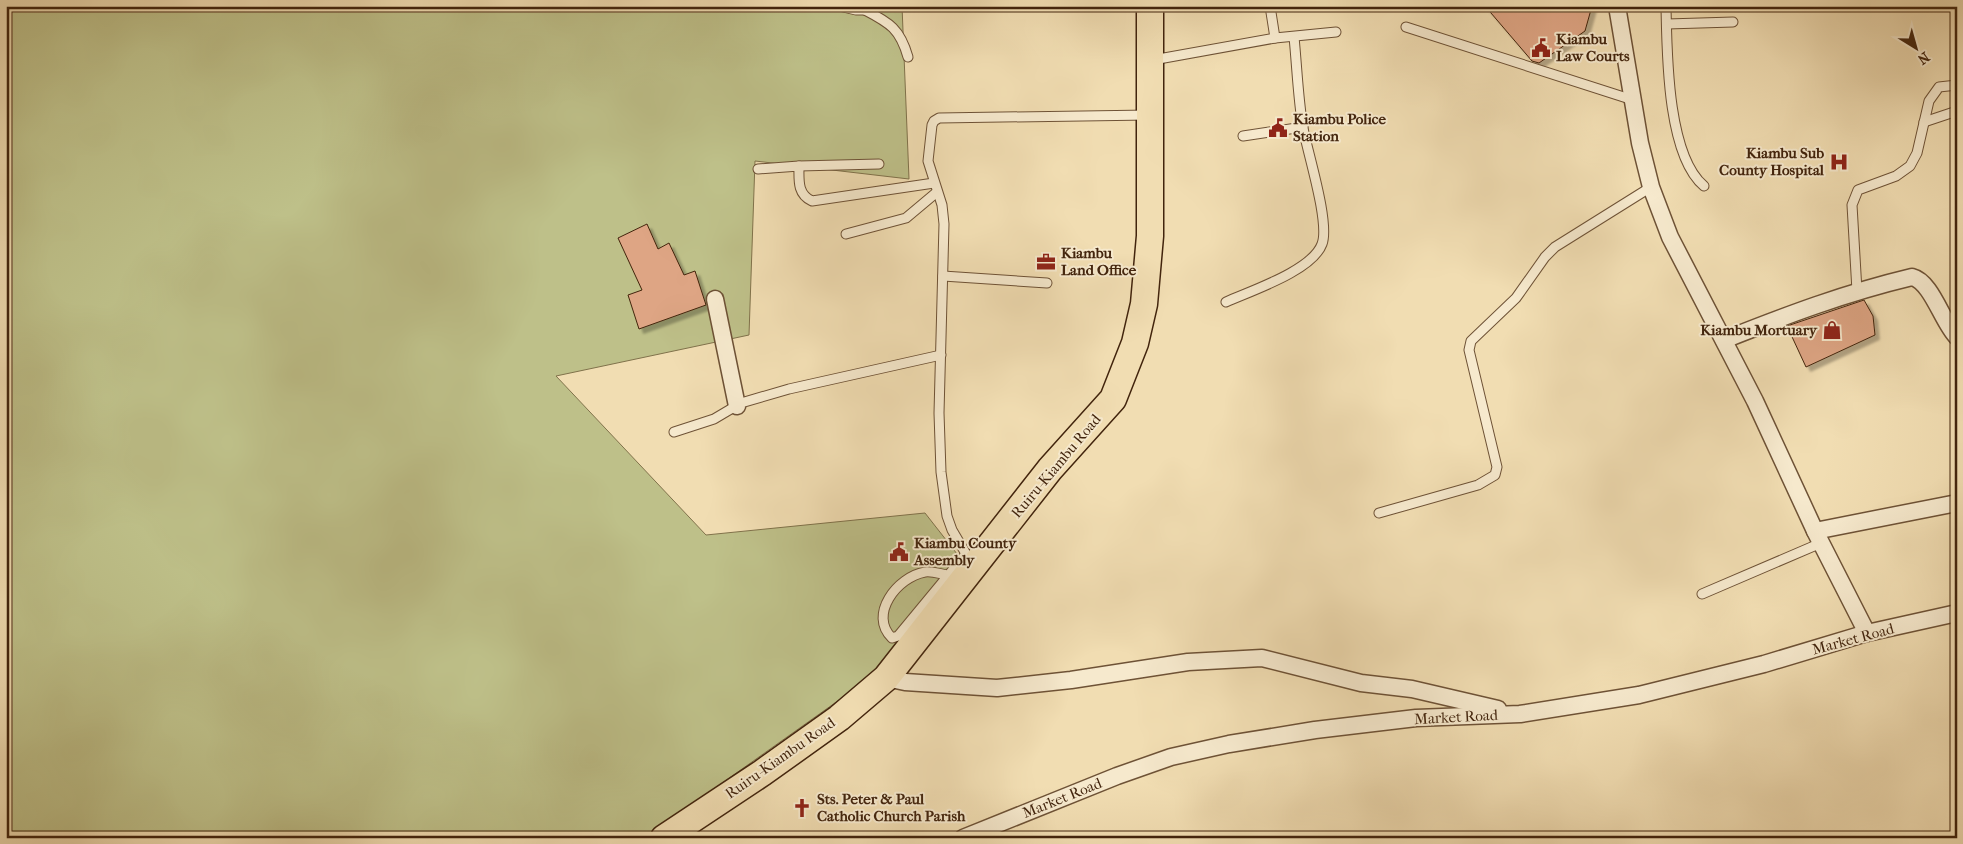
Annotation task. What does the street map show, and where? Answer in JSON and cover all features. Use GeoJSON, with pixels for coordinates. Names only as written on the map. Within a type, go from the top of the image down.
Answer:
{"type":"FeatureCollection","features":[{"type":"Feature","properties":{"kind":"main road","name":"Ruiru-Kiambu Road"},"geometry":{"type":"LineString","coordinates":[[664,838],[770,768],[839,718],[886,678],[970,561],[1113,399],[1135,343],[1144,304],[1150,236],[1150,6]]}},
{"type":"Feature","properties":{"kind":"street"},"geometry":{"type":"LineString","coordinates":[[1617,6],[1640,143],[1651,186],[1670,237],[1724,340],[1818,537],[1867,633]]}},
{"type":"Feature","properties":{"kind":"street"},"geometry":{"type":"LineString","coordinates":[[1724,340],[1808,306],[1856,291],[1912,277],[1924,284],[1957,337]]}},
{"type":"Feature","properties":{"kind":"street"},"geometry":{"type":"LineString","coordinates":[[715,299],[737,406]]}},
{"type":"Feature","properties":{"kind":"street"},"geometry":{"type":"LineString","coordinates":[[1818,537],[1957,503]]}},
{"type":"Feature","properties":{"kind":"street","name":"Market Road"},"geometry":{"type":"LineString","coordinates":[[962,838],[1117,776],[1171,757],[1229,744],[1314,730],[1416,718],[1520,714],[1639,695],[1764,664],[1867,633],[1957,613]]}},
{"type":"Feature","properties":{"kind":"street"},"geometry":{"type":"LineString","coordinates":[[886,678],[905,682],[997,688],[1071,680],[1188,662],[1262,658],[1361,683],[1412,689],[1520,714]]}},
{"type":"Feature","properties":{"kind":"lane"},"geometry":{"type":"LineString","coordinates":[[840,6],[856,10],[865,8],[883,20],[899,33],[908,57]]}},
{"type":"Feature","properties":{"kind":"lane"},"geometry":{"type":"LineString","coordinates":[[1270,6],[1275,38]]}},
{"type":"Feature","properties":{"kind":"lane"},"geometry":{"type":"LineString","coordinates":[[1666,6],[1674,118],[1679,142],[1692,174],[1704,186]]}},
{"type":"Feature","properties":{"kind":"lane"},"geometry":{"type":"LineString","coordinates":[[1667,24],[1732,22]]}},
{"type":"Feature","properties":{"kind":"lane"},"geometry":{"type":"LineString","coordinates":[[1406,27],[1633,100]]}},
{"type":"Feature","properties":{"kind":"lane"},"geometry":{"type":"LineString","coordinates":[[1150,60],[1275,38],[1336,32]]}},
{"type":"Feature","properties":{"kind":"lane"},"geometry":{"type":"LineString","coordinates":[[1226,302],[1289,273],[1312,257],[1322,244],[1324,226],[1303,127],[1294,37]]}},
{"type":"Feature","properties":{"kind":"lane"},"geometry":{"type":"LineString","coordinates":[[1856,291],[1852,205],[1855,195],[1858,190],[1896,176],[1910,166],[1917,152],[1930,101],[1939,87],[1957,85]]}},
{"type":"Feature","properties":{"kind":"lane"},"geometry":{"type":"LineString","coordinates":[[1924,122],[1957,111]]}},
{"type":"Feature","properties":{"kind":"lane"},"geometry":{"type":"LineString","coordinates":[[948,575],[923,572],[911,578],[891,595],[883,613],[882,624],[892,638],[898,636],[948,575],[970,561],[952,530],[944,499],[939,413],[943,276],[942,205],[928,161],[928,147],[934,120],[939,118],[1149,115]]}},
{"type":"Feature","properties":{"kind":"lane"},"geometry":{"type":"LineString","coordinates":[[1243,136],[1303,127]]}},
{"type":"Feature","properties":{"kind":"lane"},"geometry":{"type":"LineString","coordinates":[[758,169],[879,164]]}},
{"type":"Feature","properties":{"kind":"lane"},"geometry":{"type":"LineString","coordinates":[[799,166],[801,191],[806,198],[812,201],[934,183]]}},
{"type":"Feature","properties":{"kind":"lane"},"geometry":{"type":"LineString","coordinates":[[1379,513],[1478,485],[1495,475],[1497,467],[1469,350],[1471,341],[1516,298],[1555,247],[1651,186]]}},
{"type":"Feature","properties":{"kind":"lane"},"geometry":{"type":"LineString","coordinates":[[846,234],[906,218],[937,192]]}},
{"type":"Feature","properties":{"kind":"lane"},"geometry":{"type":"LineString","coordinates":[[943,276],[1047,283]]}},
{"type":"Feature","properties":{"kind":"lane"},"geometry":{"type":"LineString","coordinates":[[674,432],[714,420],[737,406],[789,389],[941,355]]}},
{"type":"Feature","properties":{"kind":"lane"},"geometry":{"type":"LineString","coordinates":[[1702,594],[1818,537]]}},
{"type":"Feature","properties":{"kind":"green space"},"geometry":{"type":"Polygon","coordinates":[[[6,6],[902,6],[909,179],[755,161],[749,335],[556,376],[706,535],[925,513],[961,559],[870,678],[645,838],[6,838],[6,6]]]}},
{"type":"Feature","properties":{"kind":"building","name":"Kiambu Law Courts"},"geometry":{"type":"Polygon","coordinates":[[[1485,6],[1592,6],[1585,31],[1539,63],[1532,61],[1485,6]]]}},
{"type":"Feature","properties":{"kind":"building"},"geometry":{"type":"Polygon","coordinates":[[[647,224],[658,249],[669,243],[684,275],[695,271],[706,305],[639,329],[628,295],[642,290],[618,238],[647,224]]]}},
{"type":"Feature","properties":{"kind":"building","name":"Kiambu Mortuary"},"geometry":{"type":"Polygon","coordinates":[[[1864,300],[1873,316],[1875,335],[1806,367],[1787,326],[1864,300]]]}},
{"type":"Feature","properties":{"kind":"place","name":"Kiambu Law Courts"},"geometry":{"type":"Point","coordinates":[1541,48]}},
{"type":"Feature","properties":{"kind":"place","name":"Kiambu Police Station"},"geometry":{"type":"Point","coordinates":[1278,128]}},
{"type":"Feature","properties":{"kind":"place","name":"Kiambu Sub County Hospital"},"geometry":{"type":"Point","coordinates":[1839,162]}},
{"type":"Feature","properties":{"kind":"place","name":"Kiambu Land Office"},"geometry":{"type":"Point","coordinates":[1046,262]}},
{"type":"Feature","properties":{"kind":"place","name":"Kiambu Mortuary"},"geometry":{"type":"Point","coordinates":[1832,330]}},
{"type":"Feature","properties":{"kind":"place","name":"Kiambu County Assembly"},"geometry":{"type":"Point","coordinates":[899,552]}},
{"type":"Feature","properties":{"kind":"place","name":"Sts. Peter & Paul Catholic Church Parish"},"geometry":{"type":"Point","coordinates":[802,808]}}]}
